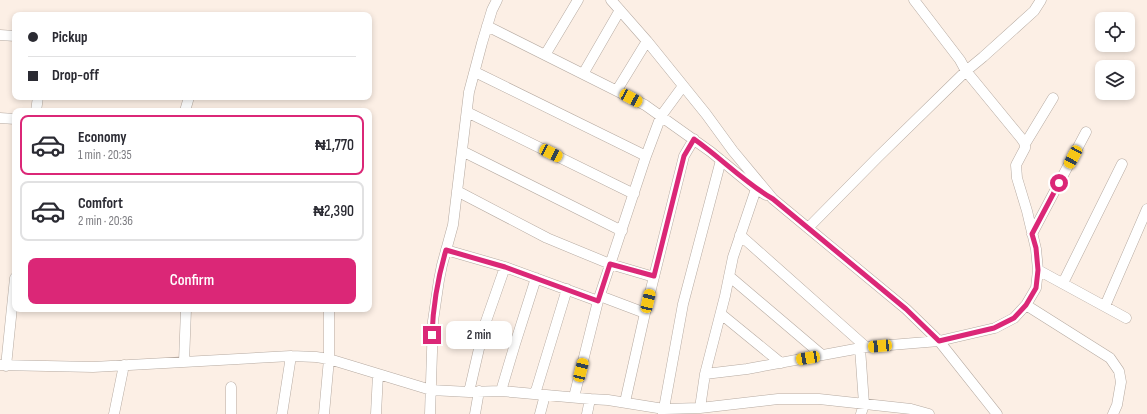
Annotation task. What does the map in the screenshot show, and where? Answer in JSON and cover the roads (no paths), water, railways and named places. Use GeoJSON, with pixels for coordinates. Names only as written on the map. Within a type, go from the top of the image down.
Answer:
{"type":"FeatureCollection","features":[{"type":"Feature","properties":{"kind":"street"},"geometry":{"type":"LineString","coordinates":[[430,414],[433,321],[440,272],[453,225],[469,92],[487,26],[497,0]]}},
{"type":"Feature","properties":{"kind":"street"},"geometry":{"type":"LineString","coordinates":[[545,55],[578,0]]}},
{"type":"Feature","properties":{"kind":"street"},"geometry":{"type":"LineString","coordinates":[[611,0],[647,41],[706,114],[733,151],[773,199]]}},
{"type":"Feature","properties":{"kind":"street"},"geometry":{"type":"LineString","coordinates":[[914,0],[960,60],[966,71],[1022,138],[1025,144]]}},
{"type":"Feature","properties":{"kind":"street"},"geometry":{"type":"LineString","coordinates":[[808,228],[966,71],[1034,11],[1042,0]]}},
{"type":"Feature","properties":{"kind":"street"},"geometry":{"type":"LineString","coordinates":[[583,74],[620,10]]}},
{"type":"Feature","properties":{"kind":"street"},"geometry":{"type":"LineString","coordinates":[[487,26],[645,105],[694,139],[756,189],[773,199],[906,309],[939,341],[997,414]]}},
{"type":"Feature","properties":{"kind":"street"},"geometry":{"type":"LineString","coordinates":[[0,35],[12,36]]}},
{"type":"Feature","properties":{"kind":"street"},"geometry":{"type":"LineString","coordinates":[[617,90],[647,41]]}},
{"type":"Feature","properties":{"kind":"street"},"geometry":{"type":"LineString","coordinates":[[475,72],[646,156]]}},
{"type":"Feature","properties":{"kind":"street"},"geometry":{"type":"LineString","coordinates":[[574,397],[599,298],[646,156],[661,116],[683,86]]}},
{"type":"Feature","properties":{"kind":"street"},"geometry":{"type":"LineString","coordinates":[[705,374],[747,369],[863,348],[939,341],[994,328],[1014,318],[1026,305],[1036,288],[1038,270],[1036,248],[1017,178],[1016,165],[1025,148],[1025,144],[1053,98]]}},
{"type":"Feature","properties":{"kind":"street"},"geometry":{"type":"LineString","coordinates":[[467,112],[634,194]]}},
{"type":"Feature","properties":{"kind":"street"},"geometry":{"type":"LineString","coordinates":[[0,118],[12,119]]}},
{"type":"Feature","properties":{"kind":"street"},"geometry":{"type":"LineString","coordinates":[[1032,234],[1086,132]]}},
{"type":"Feature","properties":{"kind":"street"},"geometry":{"type":"LineString","coordinates":[[625,402],[645,313],[684,156],[694,139]]}},
{"type":"Feature","properties":{"kind":"street"},"geometry":{"type":"LineString","coordinates":[[462,151],[622,230]]}},
{"type":"Feature","properties":{"kind":"street"},"geometry":{"type":"LineString","coordinates":[[664,411],[683,304],[721,160]]}},
{"type":"Feature","properties":{"kind":"street"},"geometry":{"type":"LineString","coordinates":[[1063,283],[1122,164]]}},
{"type":"Feature","properties":{"kind":"street"},"geometry":{"type":"LineString","coordinates":[[698,411],[705,374],[733,257],[756,189]]}},
{"type":"Feature","properties":{"kind":"street"},"geometry":{"type":"LineString","coordinates":[[457,191],[547,238],[610,264],[654,276]]}},
{"type":"Feature","properties":{"kind":"street"},"geometry":{"type":"LineString","coordinates":[[1105,306],[1147,209]]}},
{"type":"Feature","properties":{"kind":"street"},"geometry":{"type":"LineString","coordinates":[[740,234],[863,348],[862,409]]}},
{"type":"Feature","properties":{"kind":"street"},"geometry":{"type":"LineString","coordinates":[[446,250],[505,267],[567,289],[645,313]]}},
{"type":"Feature","properties":{"kind":"street"},"geometry":{"type":"LineString","coordinates":[[469,392],[484,327],[505,267]]}},
{"type":"Feature","properties":{"kind":"street"},"geometry":{"type":"LineString","coordinates":[[1038,270],[1126,318]]}},
{"type":"Feature","properties":{"kind":"street"},"geometry":{"type":"LineString","coordinates":[[729,276],[822,355]]}},
{"type":"Feature","properties":{"kind":"street"},"geometry":{"type":"LineString","coordinates":[[501,391],[536,278]]}},
{"type":"Feature","properties":{"kind":"street"},"geometry":{"type":"LineString","coordinates":[[540,414],[540,394],[567,289]]}},
{"type":"Feature","properties":{"kind":"street"},"geometry":{"type":"LineString","coordinates":[[12,300],[3,365],[93,367],[290,356],[316,357],[330,359],[431,390],[469,392],[501,391],[608,400],[625,402],[664,411],[680,409],[698,411],[778,399],[819,399],[862,409],[911,409],[929,414]]}},
{"type":"Feature","properties":{"kind":"street"},"geometry":{"type":"LineString","coordinates":[[1026,305],[1110,358],[1119,371],[1121,382],[1117,405],[1113,414]]}},
{"type":"Feature","properties":{"kind":"street"},"geometry":{"type":"LineString","coordinates":[[184,362],[186,312]]}},
{"type":"Feature","properties":{"kind":"street"},"geometry":{"type":"LineString","coordinates":[[324,414],[330,359],[329,312]]}},
{"type":"Feature","properties":{"kind":"street"},"geometry":{"type":"LineString","coordinates":[[720,314],[781,363]]}},
{"type":"Feature","properties":{"kind":"street"},"geometry":{"type":"LineString","coordinates":[[282,414],[290,356]]}},
{"type":"Feature","properties":{"kind":"street"},"geometry":{"type":"LineString","coordinates":[[114,414],[124,365]]}},
{"type":"Feature","properties":{"kind":"street"},"geometry":{"type":"LineString","coordinates":[[376,414],[378,374]]}},
{"type":"Feature","properties":{"kind":"street"},"geometry":{"type":"LineString","coordinates":[[231,387],[231,414]]}},
{"type":"Feature","properties":{"kind":"street"},"geometry":{"type":"LineString","coordinates":[[475,414],[479,391]]}},
{"type":"Feature","properties":{"kind":"street"},"geometry":{"type":"LineString","coordinates":[[587,414],[590,399]]}}]}
